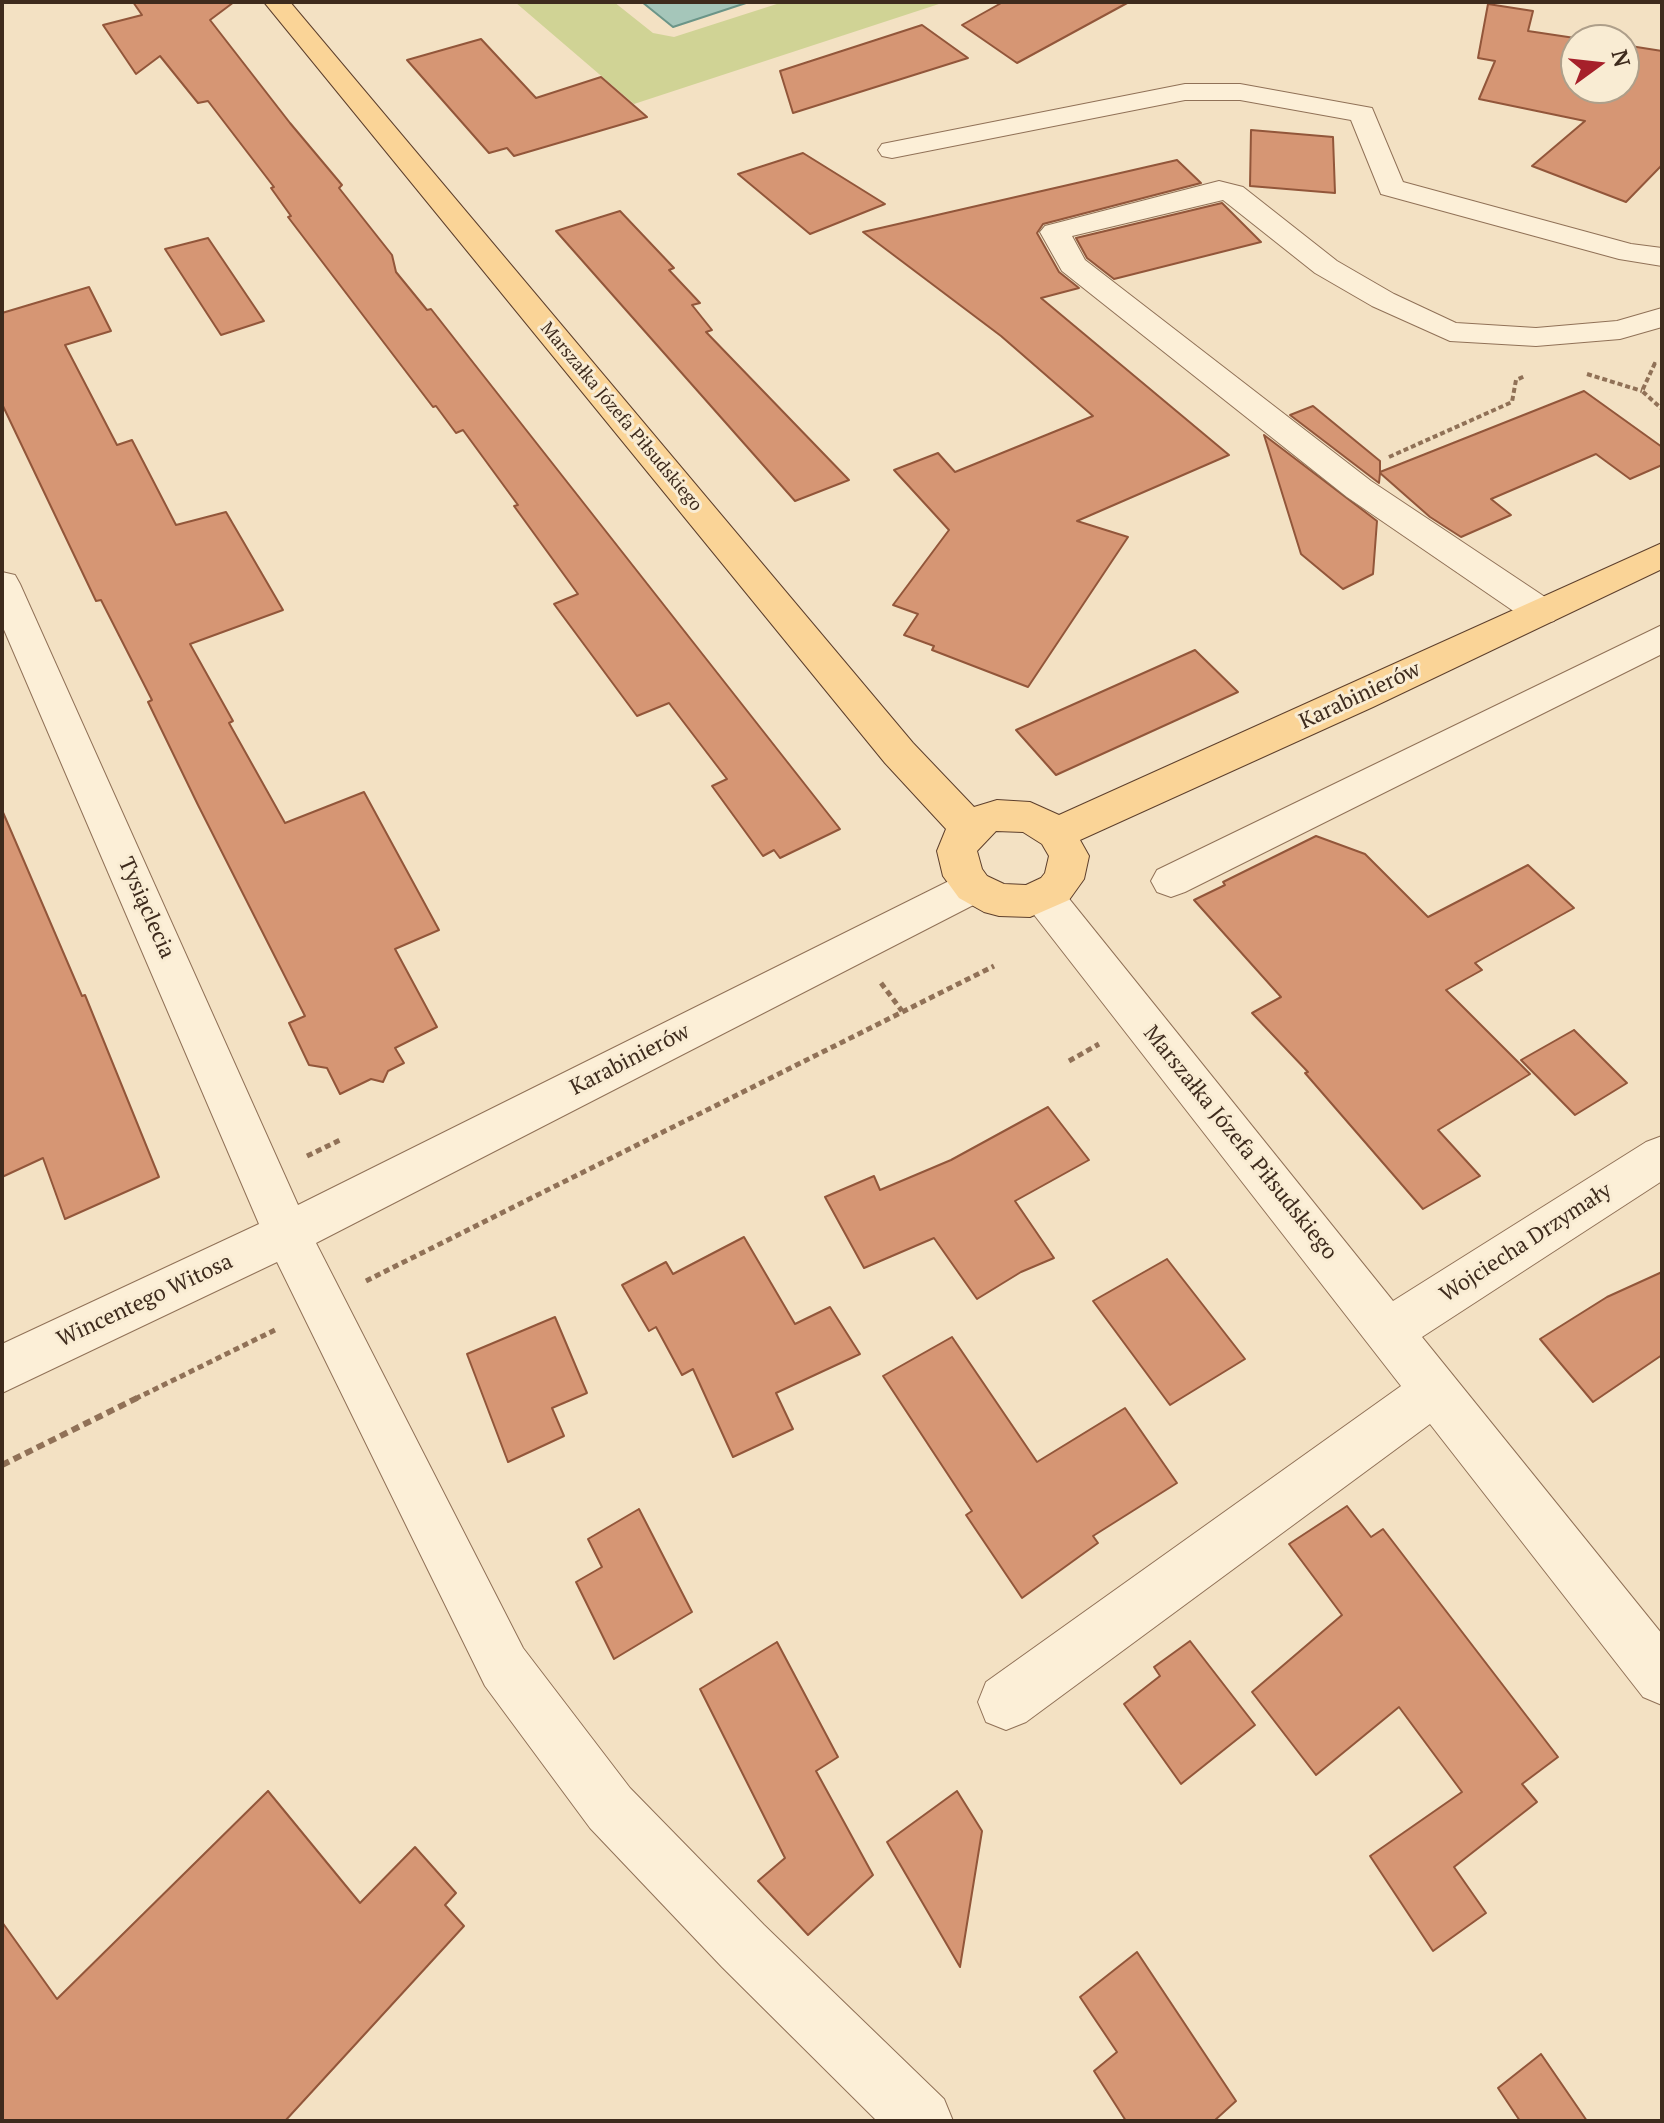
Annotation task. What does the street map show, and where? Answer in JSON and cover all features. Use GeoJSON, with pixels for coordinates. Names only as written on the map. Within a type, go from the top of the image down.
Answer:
{"type":"FeatureCollection","features":[{"type":"Feature","properties":{"kind":"main road","name":"Marszałka Józefa Piłsudskiego"},"geometry":{"type":"LineString","coordinates":[[277,2],[899,753],[969,828]]}},
{"type":"Feature","properties":{"kind":"main road","name":"Karabinierów"},"geometry":{"type":"LineString","coordinates":[[1057,833],[1659,561]]}},
{"type":"Feature","properties":{"kind":"main road"},"geometry":{"type":"LineString","coordinates":[[1013,815],[1030,817],[1057,833],[1069,856],[1068,868],[1064,879],[1043,896],[1015,902],[985,895],[963,876],[958,864],[957,851],[969,828],[989,818],[1013,815]]}},
{"type":"Feature","properties":{"kind":"street"},"geometry":{"type":"LineString","coordinates":[[892,150],[1185,92],[1240,92],[1362,114],[1391,188],[1629,253],[1662,257]]}},
{"type":"Feature","properties":{"kind":"street"},"geometry":{"type":"LineString","coordinates":[[1541,612],[1345,478],[1073,265],[1055,232],[1219,190],[1233,193],[1326,267],[1383,300],[1450,332],[1550,336],[1620,330],[1662,317]]}},
{"type":"Feature","properties":{"kind":"street","name":"Tysiąclecia"},"geometry":{"type":"LineString","coordinates":[[2,584],[287,1234],[504,1667],[610,1808],[743,1946],[922,2121]]}},
{"type":"Feature","properties":{"kind":"street"},"geometry":{"type":"LineString","coordinates":[[1171,881],[1662,638]]}},
{"type":"Feature","properties":{"kind":"street","name":"Karabinierów"},"geometry":{"type":"LineString","coordinates":[[287,1234],[973,887]]}},
{"type":"Feature","properties":{"kind":"street","name":"Marszałka Józefa Piłsudskiego"},"geometry":{"type":"LineString","coordinates":[[1043,896],[1390,1330],[1662,1678]]}},
{"type":"Feature","properties":{"kind":"street","name":"Wojciecha Drzymały"},"geometry":{"type":"LineString","coordinates":[[1390,1330],[1662,1156]]}},
{"type":"Feature","properties":{"kind":"street","name":"Wincentego Witosa"},"geometry":{"type":"LineString","coordinates":[[2,1369],[287,1234]]}},
{"type":"Feature","properties":{"kind":"street"},"geometry":{"type":"LineString","coordinates":[[1006,1702],[1435,1391]]}},
{"type":"Feature","properties":{"kind":"path"},"geometry":{"type":"LineString","coordinates":[[1642,391],[1657,358]]}},
{"type":"Feature","properties":{"kind":"path"},"geometry":{"type":"LineString","coordinates":[[1584,373],[1642,391],[1662,409]]}},
{"type":"Feature","properties":{"kind":"path"},"geometry":{"type":"LineString","coordinates":[[1345,478],[1512,402],[1516,380],[1529,375]]}},
{"type":"Feature","properties":{"kind":"path"},"geometry":{"type":"LineString","coordinates":[[2,1465],[288,1324],[328,1317],[354,1287],[994,966]]}},
{"type":"Feature","properties":{"kind":"green space"},"geometry":{"type":"Polygon","coordinates":[[[515,2],[614,2],[653,33],[674,37],[783,2],[945,2],[634,104],[515,2]]]}},
{"type":"Feature","properties":{"kind":"water"},"geometry":{"type":"Polygon","coordinates":[[[642,2],[749,2],[673,27],[642,2]]]}},
{"type":"Feature","properties":{"kind":"building"},"geometry":{"type":"Polygon","coordinates":[[[133,2],[234,2],[210,20],[342,185],[339,188],[392,255],[396,272],[427,310],[431,309],[840,829],[780,858],[774,850],[763,856],[712,786],[727,779],[669,703],[637,716],[554,604],[578,594],[514,506],[518,505],[463,430],[456,433],[436,406],[433,407],[288,217],[291,216],[271,188],[274,187],[208,101],[198,103],[160,56],[136,74],[103,25],[142,15],[133,2]]]}},
{"type":"Feature","properties":{"kind":"building"},"geometry":{"type":"Polygon","coordinates":[[[1003,2],[1129,2],[1017,63],[962,25],[1003,2]]]}},
{"type":"Feature","properties":{"kind":"building"},"geometry":{"type":"Polygon","coordinates":[[[1488,4],[1533,11],[1528,31],[1560,36],[1560,104],[1640,104],[1640,48],[1662,51],[1662,165],[1626,202],[1532,166],[1585,121],[1479,99],[1495,61],[1478,58],[1488,4]]]}},
{"type":"Feature","properties":{"kind":"building"},"geometry":{"type":"Polygon","coordinates":[[[922,25],[968,58],[793,113],[780,71],[922,25]]]}},
{"type":"Feature","properties":{"kind":"building"},"geometry":{"type":"Polygon","coordinates":[[[481,39],[536,98],[601,77],[647,117],[514,156],[507,148],[489,153],[407,60],[481,39]]]}},
{"type":"Feature","properties":{"kind":"building"},"geometry":{"type":"Polygon","coordinates":[[[1251,130],[1333,137],[1335,193],[1250,186],[1251,130]]]}},
{"type":"Feature","properties":{"kind":"building"},"geometry":{"type":"Polygon","coordinates":[[[803,153],[885,204],[810,234],[738,174],[803,153]]]}},
{"type":"Feature","properties":{"kind":"building"},"geometry":{"type":"Polygon","coordinates":[[[1177,160],[1201,183],[1043,224],[1037,233],[1059,272],[1079,288],[1041,298],[1229,455],[1077,521],[1128,537],[1028,687],[932,650],[934,646],[904,635],[918,614],[893,605],[949,530],[894,470],[938,453],[955,472],[1093,416],[1001,336],[863,232],[1177,160]]]}},
{"type":"Feature","properties":{"kind":"building"},"geometry":{"type":"Polygon","coordinates":[[[1222,203],[1261,242],[1114,279],[1087,258],[1076,238],[1222,203]]]}},
{"type":"Feature","properties":{"kind":"building"},"geometry":{"type":"Polygon","coordinates":[[[620,211],[674,268],[669,270],[700,303],[692,305],[712,330],[706,332],[849,480],[795,501],[556,231],[620,211]]]}},
{"type":"Feature","properties":{"kind":"building"},"geometry":{"type":"Polygon","coordinates":[[[208,238],[264,321],[221,335],[165,249],[208,238]]]}},
{"type":"Feature","properties":{"kind":"building"},"geometry":{"type":"Polygon","coordinates":[[[89,287],[111,331],[65,345],[117,445],[132,440],[176,525],[226,512],[283,610],[190,644],[233,721],[229,723],[285,823],[364,792],[439,930],[395,949],[437,1027],[395,1048],[404,1063],[388,1071],[383,1082],[371,1079],[340,1094],[327,1068],[309,1065],[289,1023],[305,1016],[148,702],[152,700],[101,600],[96,601],[2,404],[2,313],[89,287]]]}},
{"type":"Feature","properties":{"kind":"building"},"geometry":{"type":"Polygon","coordinates":[[[1584,391],[1662,447],[1662,465],[1630,479],[1596,454],[1491,499],[1511,515],[1461,537],[1430,517],[1380,473],[1379,483],[1290,415],[1313,406],[1380,461],[1380,472],[1584,391]]]}},
{"type":"Feature","properties":{"kind":"building"},"geometry":{"type":"Polygon","coordinates":[[[1264,435],[1377,521],[1373,574],[1343,589],[1301,554],[1264,435]]]}},
{"type":"Feature","properties":{"kind":"building"},"geometry":{"type":"Polygon","coordinates":[[[1195,650],[1238,692],[1056,775],[1016,730],[1195,650]]]}},
{"type":"Feature","properties":{"kind":"building"},"geometry":{"type":"Polygon","coordinates":[[[2,810],[82,996],[85,995],[159,1177],[65,1219],[43,1158],[2,1177],[2,810]]]}},
{"type":"Feature","properties":{"kind":"building"},"geometry":{"type":"Polygon","coordinates":[[[1316,836],[1365,854],[1428,917],[1528,865],[1574,908],[1475,963],[1482,970],[1446,990],[1530,1074],[1438,1130],[1480,1176],[1423,1209],[1305,1073],[1308,1072],[1252,1013],[1281,997],[1194,900],[1225,885],[1223,882],[1316,836]]]}},
{"type":"Feature","properties":{"kind":"building"},"geometry":{"type":"Polygon","coordinates":[[[1574,1030],[1627,1083],[1575,1115],[1521,1060],[1574,1030]]]}},
{"type":"Feature","properties":{"kind":"building"},"geometry":{"type":"Polygon","coordinates":[[[1048,1107],[1089,1160],[1015,1201],[1054,1258],[1021,1272],[977,1299],[934,1238],[864,1268],[825,1197],[874,1176],[880,1190],[951,1160],[1048,1107]]]}},
{"type":"Feature","properties":{"kind":"building"},"geometry":{"type":"Polygon","coordinates":[[[744,1237],[795,1324],[830,1307],[860,1354],[776,1393],[793,1429],[733,1457],[693,1369],[682,1375],[656,1327],[649,1331],[622,1285],[666,1262],[673,1274],[744,1237]]]}},
{"type":"Feature","properties":{"kind":"building"},"geometry":{"type":"Polygon","coordinates":[[[1167,1259],[1245,1359],[1170,1405],[1093,1301],[1167,1259]]]}},
{"type":"Feature","properties":{"kind":"building"},"geometry":{"type":"Polygon","coordinates":[[[1662,1272],[1662,1355],[1593,1402],[1540,1339],[1607,1297],[1662,1272]]]}},
{"type":"Feature","properties":{"kind":"building"},"geometry":{"type":"Polygon","coordinates":[[[555,1317],[587,1393],[552,1408],[564,1436],[508,1462],[467,1354],[555,1317]]]}},
{"type":"Feature","properties":{"kind":"building"},"geometry":{"type":"Polygon","coordinates":[[[952,1337],[1037,1462],[1125,1408],[1177,1483],[1093,1536],[1098,1543],[1022,1598],[966,1515],[972,1511],[883,1376],[952,1337]]]}},
{"type":"Feature","properties":{"kind":"building"},"geometry":{"type":"Polygon","coordinates":[[[1347,1506],[1371,1537],[1383,1529],[1558,1757],[1522,1784],[1537,1802],[1454,1867],[1486,1913],[1433,1951],[1370,1856],[1462,1792],[1399,1707],[1316,1775],[1252,1692],[1342,1615],[1289,1544],[1347,1506]]]}},
{"type":"Feature","properties":{"kind":"building"},"geometry":{"type":"Polygon","coordinates":[[[639,1509],[692,1612],[614,1659],[576,1582],[602,1567],[588,1539],[639,1509]]]}},
{"type":"Feature","properties":{"kind":"building"},"geometry":{"type":"Polygon","coordinates":[[[1190,1641],[1255,1725],[1181,1784],[1124,1704],[1160,1676],[1154,1667],[1190,1641]]]}},
{"type":"Feature","properties":{"kind":"building"},"geometry":{"type":"Polygon","coordinates":[[[777,1642],[838,1757],[816,1771],[873,1875],[808,1935],[758,1881],[785,1858],[700,1689],[777,1642]]]}},
{"type":"Feature","properties":{"kind":"building"},"geometry":{"type":"Polygon","coordinates":[[[268,1791],[360,1903],[415,1847],[456,1893],[445,1905],[464,1926],[285,2121],[2,2121],[2,1922],[57,1999],[268,1791]]]}},
{"type":"Feature","properties":{"kind":"building"},"geometry":{"type":"Polygon","coordinates":[[[957,1791],[982,1831],[960,1967],[887,1842],[957,1791]]]}},
{"type":"Feature","properties":{"kind":"building"},"geometry":{"type":"Polygon","coordinates":[[[1137,1952],[1236,2101],[1214,2121],[1126,2121],[1094,2071],[1117,2052],[1080,1997],[1137,1952]]]}},
{"type":"Feature","properties":{"kind":"building"},"geometry":{"type":"Polygon","coordinates":[[[1541,2054],[1587,2121],[1520,2121],[1498,2088],[1541,2054]]]}}]}
